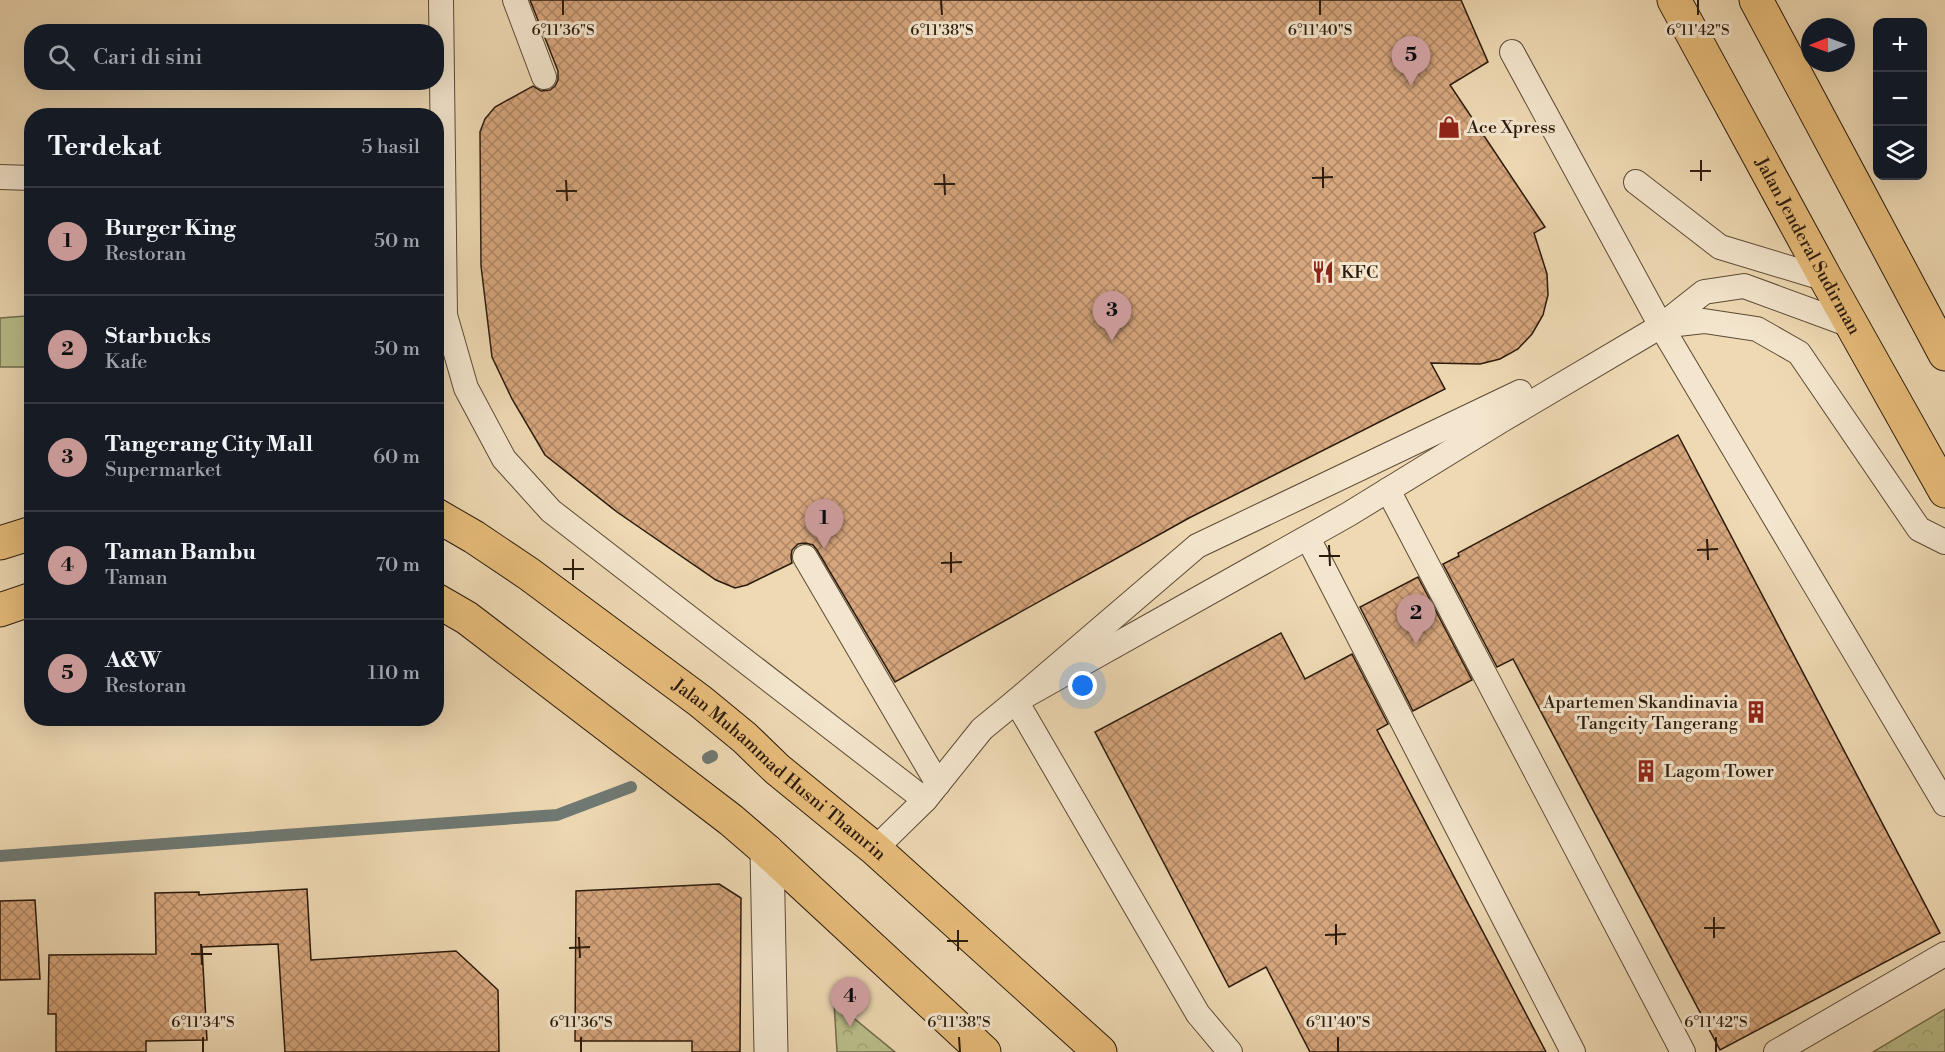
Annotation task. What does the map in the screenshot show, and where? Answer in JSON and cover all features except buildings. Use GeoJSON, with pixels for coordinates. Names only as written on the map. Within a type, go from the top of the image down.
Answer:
{"type":"FeatureCollection","features":[{"type":"Feature","properties":{"kind":"main road","name":"Jalan Jenderal Sudirman"},"geometry":{"type":"LineString","coordinates":[[1674,0],[1945,491]]}},
{"type":"Feature","properties":{"kind":"main road"},"geometry":{"type":"LineString","coordinates":[[1756,0],[1945,354]]}},
{"type":"Feature","properties":{"kind":"main road","name":"Jalan Muhammad Husni Thamrin"},"geometry":{"type":"LineString","coordinates":[[444,519],[529,574],[700,701],[745,738],[777,769],[875,849],[1100,1052]]}},
{"type":"Feature","properties":{"kind":"main road"},"geometry":{"type":"LineString","coordinates":[[0,543],[24,536]]}},
{"type":"Feature","properties":{"kind":"main road"},"geometry":{"type":"LineString","coordinates":[[0,610],[24,602]]}},
{"type":"Feature","properties":{"kind":"main road"},"geometry":{"type":"LineString","coordinates":[[444,605],[467,618],[731,820],[984,1052]]}},
{"type":"Feature","properties":{"kind":"street"},"geometry":{"type":"LineString","coordinates":[[767,851],[771,1052]]}},
{"type":"Feature","properties":{"kind":"lane"},"geometry":{"type":"LineString","coordinates":[[441,0],[441,24]]}},
{"type":"Feature","properties":{"kind":"lane"},"geometry":{"type":"LineString","coordinates":[[515,0],[544,76]]}},
{"type":"Feature","properties":{"kind":"lane"},"geometry":{"type":"LineString","coordinates":[[1512,52],[1661,326],[1945,804]]}},
{"type":"Feature","properties":{"kind":"lane"},"geometry":{"type":"LineString","coordinates":[[442,90],[442,108]]}},
{"type":"Feature","properties":{"kind":"lane"},"geometry":{"type":"LineString","coordinates":[[0,177],[24,178]]}},
{"type":"Feature","properties":{"kind":"lane"},"geometry":{"type":"LineString","coordinates":[[1636,182],[1720,247],[1826,279]]}},
{"type":"Feature","properties":{"kind":"lane"},"geometry":{"type":"LineString","coordinates":[[444,236],[445,315],[466,388],[504,459],[551,511],[931,792]]}},
{"type":"Feature","properties":{"kind":"lane"},"geometry":{"type":"LineString","coordinates":[[1016,701],[1308,538],[1389,490],[1661,326],[1704,292],[1744,286],[1853,326]]}},
{"type":"Feature","properties":{"kind":"lane"},"geometry":{"type":"LineString","coordinates":[[875,849],[931,792],[982,729],[1197,546],[1661,326],[1704,321],[1757,329],[1799,353],[1919,529],[1945,542]]}},
{"type":"Feature","properties":{"kind":"lane"},"geometry":{"type":"LineString","coordinates":[[1389,490],[1683,1052]]}},
{"type":"Feature","properties":{"kind":"lane"},"geometry":{"type":"LineString","coordinates":[[1308,538],[1573,1052]]}},
{"type":"Feature","properties":{"kind":"lane"},"geometry":{"type":"LineString","coordinates":[[806,557],[931,792]]}},
{"type":"Feature","properties":{"kind":"lane"},"geometry":{"type":"LineString","coordinates":[[1016,701],[1198,1014],[1230,1052]]}},
{"type":"Feature","properties":{"kind":"lane"},"geometry":{"type":"LineString","coordinates":[[1776,1052],[1945,954]]}},
{"type":"Feature","properties":{"kind":"green space"},"geometry":{"type":"Polygon","coordinates":[[[24,316],[24,367],[0,367],[0,318],[24,316]]]}},
{"type":"Feature","properties":{"kind":"green space"},"geometry":{"type":"Polygon","coordinates":[[[834,1002],[895,1052],[837,1052],[834,1002]]]}},
{"type":"Feature","properties":{"kind":"green space"},"geometry":{"type":"Polygon","coordinates":[[[1945,1009],[1945,1052],[1873,1052],[1945,1009]]]}},
{"type":"Feature","properties":{"kind":"waterway"},"geometry":{"type":"LineString","coordinates":[[708,758],[712,756]]}},
{"type":"Feature","properties":{"kind":"waterway"},"geometry":{"type":"LineString","coordinates":[[0,856],[557,815],[631,787]]}},
{"type":"Feature","properties":{"kind":"place","name":"A&W"},"geometry":{"type":"Point","coordinates":[1411,86]}},
{"type":"Feature","properties":{"kind":"place","name":"Ace Xpress"},"geometry":{"type":"Point","coordinates":[1449,127]}},
{"type":"Feature","properties":{"kind":"place","name":"KFC"},"geometry":{"type":"Point","coordinates":[1323,272]}},
{"type":"Feature","properties":{"kind":"place","name":"Tangerang City Mall"},"geometry":{"type":"Point","coordinates":[1112,341]}},
{"type":"Feature","properties":{"kind":"place","name":"Burger King"},"geometry":{"type":"Point","coordinates":[824,549]}},
{"type":"Feature","properties":{"kind":"place","name":"Starbucks"},"geometry":{"type":"Point","coordinates":[1416,644]}},
{"type":"Feature","properties":{"kind":"place","name":"Apartemen Skandinavia Tangcity Tangerang"},"geometry":{"type":"Point","coordinates":[1756,712]}},
{"type":"Feature","properties":{"kind":"place","name":"Lagom Tower"},"geometry":{"type":"Point","coordinates":[1646,771]}},
{"type":"Feature","properties":{"kind":"place","name":"Taman Bambu"},"geometry":{"type":"Point","coordinates":[850,1027]}}]}
